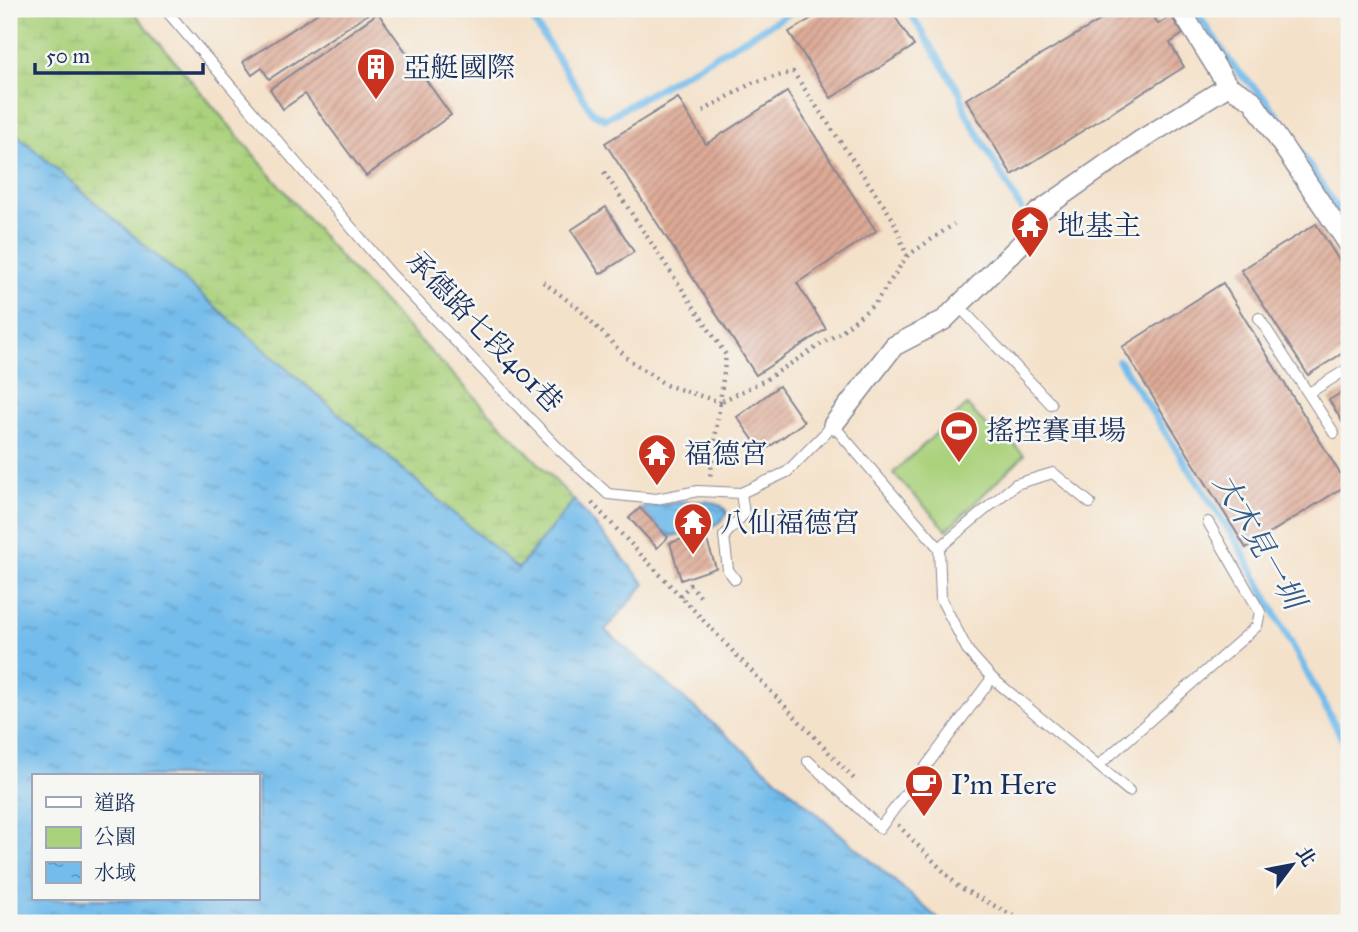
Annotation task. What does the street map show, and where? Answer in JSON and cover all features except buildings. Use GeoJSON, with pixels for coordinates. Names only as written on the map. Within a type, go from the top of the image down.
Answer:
{"type":"FeatureCollection","features":[{"type":"Feature","properties":{"kind":"street"},"geometry":{"type":"LineString","coordinates":[[1180,9],[1228,86],[1252,100],[1349,245]]}},
{"type":"Feature","properties":{"kind":"street"},"geometry":{"type":"LineString","coordinates":[[833,425],[894,346],[943,320],[1031,234],[1037,213],[1141,140],[1228,86]]}},
{"type":"Feature","properties":{"kind":"lane","name":"承德路七段401巷"},"geometry":{"type":"LineString","coordinates":[[165,9],[391,274],[559,449],[608,494],[656,499],[698,491],[741,493],[787,472],[833,425]]}},
{"type":"Feature","properties":{"kind":"lane"},"geometry":{"type":"LineString","coordinates":[[958,305],[1051,404]]}},
{"type":"Feature","properties":{"kind":"lane"},"geometry":{"type":"LineString","coordinates":[[1259,318],[1334,433]]}},
{"type":"Feature","properties":{"kind":"lane"},"geometry":{"type":"LineString","coordinates":[[1309,393],[1349,368]]}},
{"type":"Feature","properties":{"kind":"lane"},"geometry":{"type":"LineString","coordinates":[[833,425],[939,548],[941,599],[968,651],[992,678],[1129,791]]}},
{"type":"Feature","properties":{"kind":"lane"},"geometry":{"type":"LineString","coordinates":[[939,548],[1017,484],[1041,476],[1054,473],[1090,503]]}},
{"type":"Feature","properties":{"kind":"lane"},"geometry":{"type":"LineString","coordinates":[[734,579],[728,570],[724,536],[744,514],[741,493]]}},
{"type":"Feature","properties":{"kind":"lane"},"geometry":{"type":"LineString","coordinates":[[1099,765],[1257,626],[1260,612],[1208,522]]}},
{"type":"Feature","properties":{"kind":"lane"},"geometry":{"type":"LineString","coordinates":[[808,761],[880,828],[992,678]]}},
{"type":"Feature","properties":{"kind":"path"},"geometry":{"type":"LineString","coordinates":[[703,111],[752,83],[793,72],[893,219],[907,256]]}},
{"type":"Feature","properties":{"kind":"path"},"geometry":{"type":"LineString","coordinates":[[602,169],[726,355],[708,492]]}},
{"type":"Feature","properties":{"kind":"path"},"geometry":{"type":"LineString","coordinates":[[543,282],[578,308],[628,359],[666,385],[720,402],[765,380],[838,333],[876,304],[907,256],[954,224]]}},
{"type":"Feature","properties":{"kind":"path"},"geometry":{"type":"LineString","coordinates":[[680,596],[690,585],[702,598]]}},
{"type":"Feature","properties":{"kind":"green space"},"geometry":{"type":"Polygon","coordinates":[[[9,9],[131,9],[345,263],[574,500],[518,569],[9,128],[9,9]]]}},
{"type":"Feature","properties":{"kind":"green space","name":"搖控賽車場"},"geometry":{"type":"Polygon","coordinates":[[[967,405],[991,431],[998,427],[1024,455],[947,530],[893,473],[967,405]]]}},
{"type":"Feature","properties":{"kind":"water"},"geometry":{"type":"Polygon","coordinates":[[[9,128],[518,569],[574,500],[645,584],[605,630],[943,923],[9,923],[9,128]]]}},
{"type":"Feature","properties":{"kind":"water"},"geometry":{"type":"Polygon","coordinates":[[[690,501],[716,503],[727,513],[717,524],[668,537],[640,508],[690,501]]]}},
{"type":"Feature","properties":{"kind":"waterway","name":"大木見一圳"},"geometry":{"type":"LineString","coordinates":[[526,9],[593,113],[605,119],[797,9]]}},
{"type":"Feature","properties":{"kind":"waterway","name":"大木見一圳"},"geometry":{"type":"LineString","coordinates":[[908,9],[960,93],[966,113],[1021,209]]}},
{"type":"Feature","properties":{"kind":"waterway"},"geometry":{"type":"LineString","coordinates":[[1194,9],[1233,66],[1276,114],[1349,228]]}},
{"type":"Feature","properties":{"kind":"waterway","name":"大木見一圳"},"geometry":{"type":"LineString","coordinates":[[1119,361],[1238,544],[1349,751]]}},
{"type":"Feature","properties":{"kind":"place","name":"亞艇國際"},"geometry":{"type":"Point","coordinates":[376,101]}},
{"type":"Feature","properties":{"kind":"place","name":"地基主"},"geometry":{"type":"Point","coordinates":[1030,259]}},
{"type":"Feature","properties":{"kind":"place","name":"搖控賽車場"},"geometry":{"type":"Point","coordinates":[959,464]}},
{"type":"Feature","properties":{"kind":"place","name":"福德宮"},"geometry":{"type":"Point","coordinates":[657,487]}},
{"type":"Feature","properties":{"kind":"place","name":"八仙福德宮"},"geometry":{"type":"Point","coordinates":[693,556]}},
{"type":"Feature","properties":{"kind":"place","name":"I'm Here"},"geometry":{"type":"Point","coordinates":[924,818]}}]}
